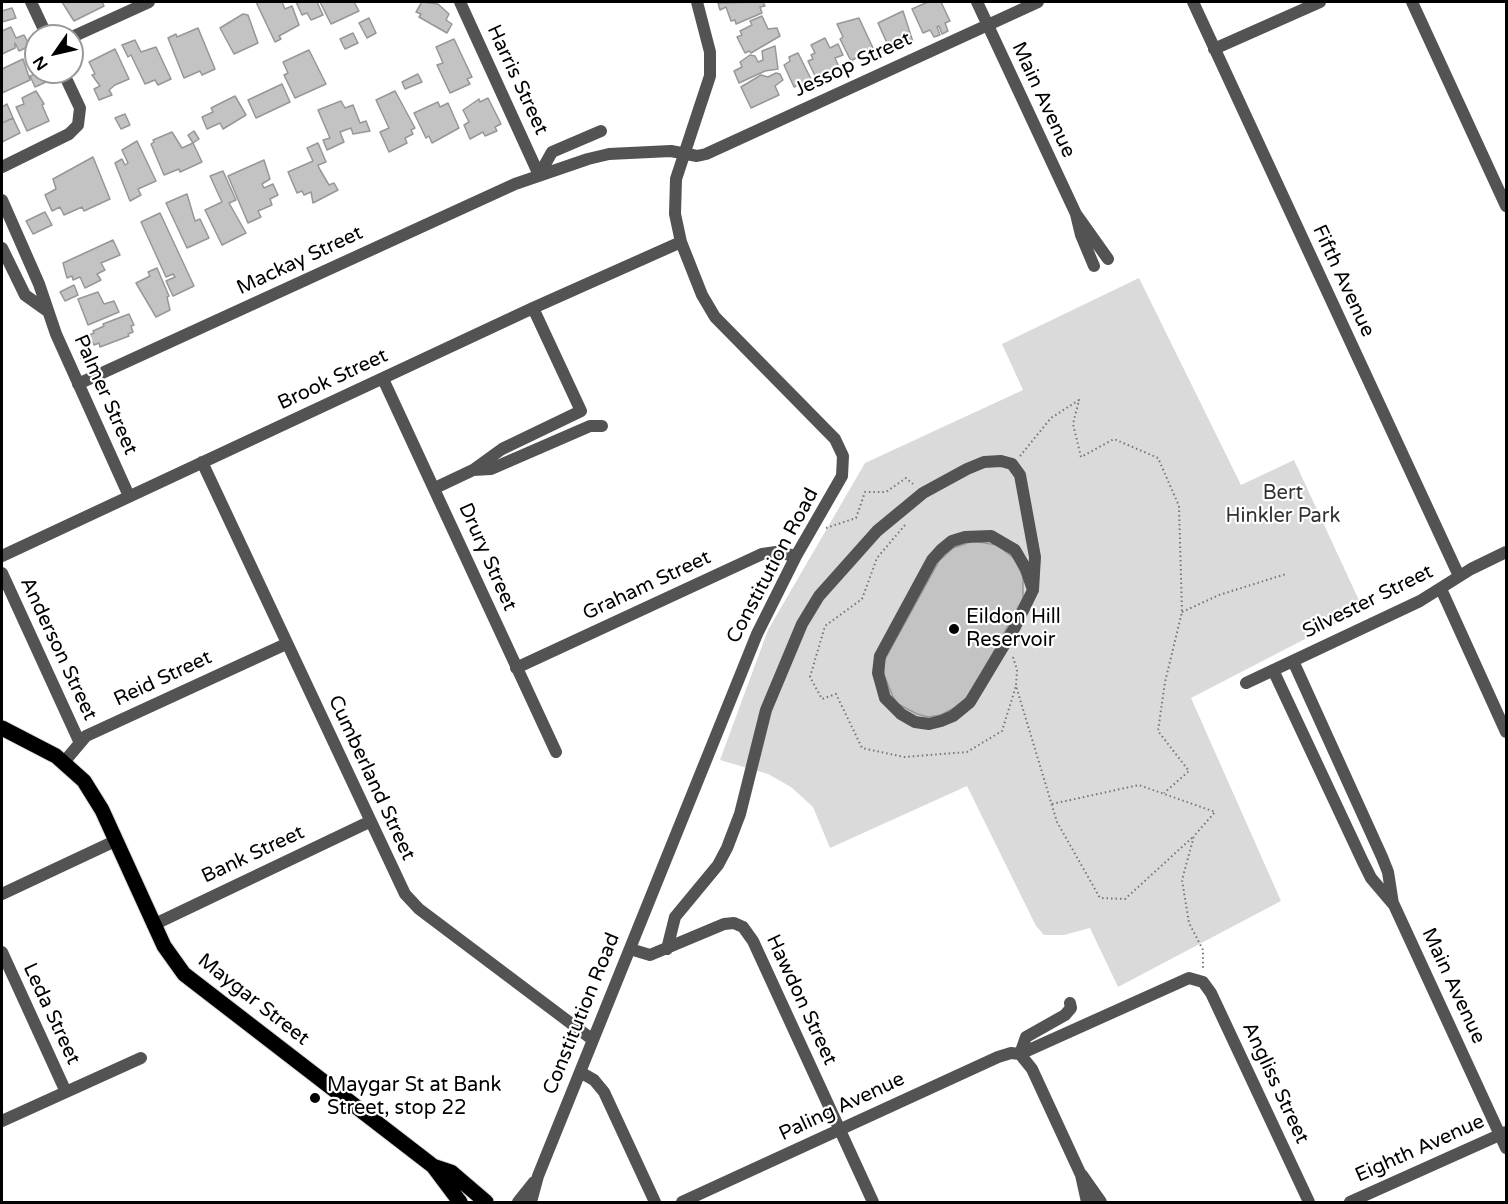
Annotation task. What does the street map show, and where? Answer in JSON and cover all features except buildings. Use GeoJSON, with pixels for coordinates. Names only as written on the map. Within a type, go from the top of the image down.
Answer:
{"type":"FeatureCollection","features":[{"type":"Feature","properties":{"kind":"main road","name":"Maygar Street"},"geometry":{"type":"LineString","coordinates":[[2,728],[64,762],[84,781],[93,794],[169,956],[184,974],[433,1166],[460,1203]]}},
{"type":"Feature","properties":{"kind":"main road","name":"Maygar Street"},"geometry":{"type":"LineString","coordinates":[[433,1166],[451,1172],[486,1203]]}},
{"type":"Feature","properties":{"kind":"street"},"geometry":{"type":"LineString","coordinates":[[31,2],[41,24]]}},
{"type":"Feature","properties":{"kind":"street"},"geometry":{"type":"LineString","coordinates":[[84,31],[148,2]]}},
{"type":"Feature","properties":{"kind":"street","name":"Harris Street"},"geometry":{"type":"LineString","coordinates":[[460,2],[539,175]]}},
{"type":"Feature","properties":{"kind":"street","name":"Constitution Road"},"geometry":{"type":"LineString","coordinates":[[531,1203],[538,1176],[757,634],[796,556],[842,476],[841,450],[828,431],[715,317],[702,295],[681,242],[675,214],[675,189],[683,153],[711,76],[710,52],[697,2]]}},
{"type":"Feature","properties":{"kind":"street","name":"Main Avenue"},"geometry":{"type":"LineString","coordinates":[[977,2],[1076,214],[1108,259]]}},
{"type":"Feature","properties":{"kind":"street","name":"Jessop Street"},"geometry":{"type":"LineString","coordinates":[[683,153],[706,154],[1038,2]]}},
{"type":"Feature","properties":{"kind":"street","name":"Fifth Avenue"},"geometry":{"type":"LineString","coordinates":[[1193,2],[1459,576]]}},
{"type":"Feature","properties":{"kind":"street"},"geometry":{"type":"LineString","coordinates":[[1214,49],[1320,2]]}},
{"type":"Feature","properties":{"kind":"street"},"geometry":{"type":"LineString","coordinates":[[1412,2],[1506,206]]}},
{"type":"Feature","properties":{"kind":"street"},"geometry":{"type":"LineString","coordinates":[[2,167],[69,134],[78,125],[80,108],[69,84]]}},
{"type":"Feature","properties":{"kind":"street"},"geometry":{"type":"LineString","coordinates":[[539,175],[552,152],[600,131]]}},
{"type":"Feature","properties":{"kind":"street","name":"Mackay Street"},"geometry":{"type":"LineString","coordinates":[[78,384],[539,175],[609,154],[670,151],[683,153]]}},
{"type":"Feature","properties":{"kind":"street","name":"Palmer Street"},"geometry":{"type":"LineString","coordinates":[[2,200],[39,284],[46,310],[129,496]]}},
{"type":"Feature","properties":{"kind":"street","name":"Main Avenue"},"geometry":{"type":"LineString","coordinates":[[1076,214],[1081,235],[1094,266]]}},
{"type":"Feature","properties":{"kind":"street","name":"Brook Street"},"geometry":{"type":"LineString","coordinates":[[2,556],[533,308],[681,242]]}},
{"type":"Feature","properties":{"kind":"street","name":"Palmer Street"},"geometry":{"type":"LineString","coordinates":[[2,248],[25,296],[46,310]]}},
{"type":"Feature","properties":{"kind":"street"},"geometry":{"type":"LineString","coordinates":[[435,488],[473,470],[492,454],[585,412],[533,308]]}},
{"type":"Feature","properties":{"kind":"street","name":"Drury Street"},"geometry":{"type":"LineString","coordinates":[[383,379],[556,752]]}},
{"type":"Feature","properties":{"kind":"street"},"geometry":{"type":"LineString","coordinates":[[473,470],[495,468],[596,426]]}},
{"type":"Feature","properties":{"kind":"street"},"geometry":{"type":"LineString","coordinates":[[667,949],[675,917],[718,865],[727,848],[740,814],[766,710],[802,624],[819,596],[877,531],[923,493],[984,462],[1001,460],[1012,464],[1022,481],[1036,574],[1033,590],[1007,640],[970,702],[953,717],[929,723],[915,722],[901,714],[885,698],[878,673],[880,656],[937,555],[952,541],[991,536],[1015,550],[1026,569],[1033,590]]}},
{"type":"Feature","properties":{"kind":"street","name":"Cumberland Street"},"geometry":{"type":"LineString","coordinates":[[202,462],[369,822],[411,902],[593,1040]]}},
{"type":"Feature","properties":{"kind":"street"},"geometry":{"type":"LineString","coordinates":[[1015,550],[1033,545]]}},
{"type":"Feature","properties":{"kind":"street","name":"Graham Street"},"geometry":{"type":"LineString","coordinates":[[516,668],[762,554],[776,552],[796,556]]}},
{"type":"Feature","properties":{"kind":"street","name":"Silvester Street"},"geometry":{"type":"LineString","coordinates":[[1246,683],[1441,589],[1459,576],[1506,552]]}},
{"type":"Feature","properties":{"kind":"street","name":"Anderson Street"},"geometry":{"type":"LineString","coordinates":[[2,573],[79,741]]}},
{"type":"Feature","properties":{"kind":"street"},"geometry":{"type":"LineString","coordinates":[[1441,589],[1506,732]]}},
{"type":"Feature","properties":{"kind":"street","name":"Reid Street"},"geometry":{"type":"LineString","coordinates":[[64,762],[79,741],[286,644]]}},
{"type":"Feature","properties":{"kind":"street","name":"Main Avenue"},"geometry":{"type":"LineString","coordinates":[[1293,661],[1382,856],[1394,905],[1503,1133],[1506,1148]]}},
{"type":"Feature","properties":{"kind":"street","name":"Main Avenue"},"geometry":{"type":"LineString","coordinates":[[1273,670],[1371,878],[1394,905]]}},
{"type":"Feature","properties":{"kind":"street","name":"Bank Street"},"geometry":{"type":"LineString","coordinates":[[153,925],[369,822]]}},
{"type":"Feature","properties":{"kind":"street"},"geometry":{"type":"LineString","coordinates":[[2,894],[115,841]]}},
{"type":"Feature","properties":{"kind":"street","name":"Hawdon Street"},"geometry":{"type":"LineString","coordinates":[[630,949],[648,956],[724,924],[734,923],[747,930],[873,1203]]}},
{"type":"Feature","properties":{"kind":"street","name":"Leda Street"},"geometry":{"type":"LineString","coordinates":[[2,952],[66,1092]]}},
{"type":"Feature","properties":{"kind":"street","name":"Paling Avenue"},"geometry":{"type":"LineString","coordinates":[[682,1203],[998,1057],[1011,1053],[1020,1054],[1181,980],[1193,978],[1203,982]]}},
{"type":"Feature","properties":{"kind":"street","name":"Angliss Street"},"geometry":{"type":"LineString","coordinates":[[1203,982],[1214,999],[1309,1203]]}},
{"type":"Feature","properties":{"kind":"street"},"geometry":{"type":"LineString","coordinates":[[1070,1003],[1071,1008],[1065,1015],[1024,1039],[1020,1054],[1032,1069],[1081,1174],[1101,1203]]}},
{"type":"Feature","properties":{"kind":"street"},"geometry":{"type":"LineString","coordinates":[[2,1121],[141,1058]]}},
{"type":"Feature","properties":{"kind":"street"},"geometry":{"type":"LineString","coordinates":[[580,1072],[594,1080],[604,1092],[655,1203]]}},
{"type":"Feature","properties":{"kind":"street","name":"Eighth Avenue"},"geometry":{"type":"LineString","coordinates":[[1350,1203],[1503,1133]]}},
{"type":"Feature","properties":{"kind":"street"},"geometry":{"type":"LineString","coordinates":[[1081,1174],[1087,1203]]}},
{"type":"Feature","properties":{"kind":"street","name":"Constitution Road"},"geometry":{"type":"LineString","coordinates":[[518,1203],[538,1176]]}},
{"type":"Feature","properties":{"kind":"path"},"geometry":{"type":"LineString","coordinates":[[1012,464],[1052,418],[1079,400],[1073,424],[1082,457],[1114,439],[1158,458],[1179,506],[1182,612],[1165,682],[1158,731],[1189,771],[1164,793]]}},
{"type":"Feature","properties":{"kind":"path"},"geometry":{"type":"LineString","coordinates":[[815,524],[827,528],[856,518],[865,492],[886,492],[906,478],[923,493]]}},
{"type":"Feature","properties":{"kind":"path"},"geometry":{"type":"LineString","coordinates":[[1182,612],[1219,595],[1286,574]]}},
{"type":"Feature","properties":{"kind":"path"},"geometry":{"type":"LineString","coordinates":[[1007,640],[1017,670],[1016,686],[1052,804],[1058,822],[1100,898],[1125,899],[1194,836],[1215,812],[1139,785],[1052,804]]}},
{"type":"Feature","properties":{"kind":"path"},"geometry":{"type":"LineString","coordinates":[[1194,836],[1182,880],[1189,923],[1203,950],[1203,982]]}},
{"type":"Feature","properties":{"kind":"green space","name":"Bert Hinkler Park"},"geometry":{"type":"Polygon","coordinates":[[[1139,278],[1241,485],[1294,460],[1363,609],[1191,698],[1281,901],[1118,987],[1090,928],[1064,935],[1044,935],[1036,926],[967,786],[830,848],[813,807],[791,787],[768,774],[720,760],[768,630],[865,463],[1023,390],[1002,344],[1139,278]]]}},
{"type":"Feature","properties":{"kind":"place","name":"Eildon Hill Reservoir"},"geometry":{"type":"Point","coordinates":[954,629]}},
{"type":"Feature","properties":{"kind":"place","name":"Maygar St at Bank Street, stop 22"},"geometry":{"type":"Point","coordinates":[315,1098]}}]}
